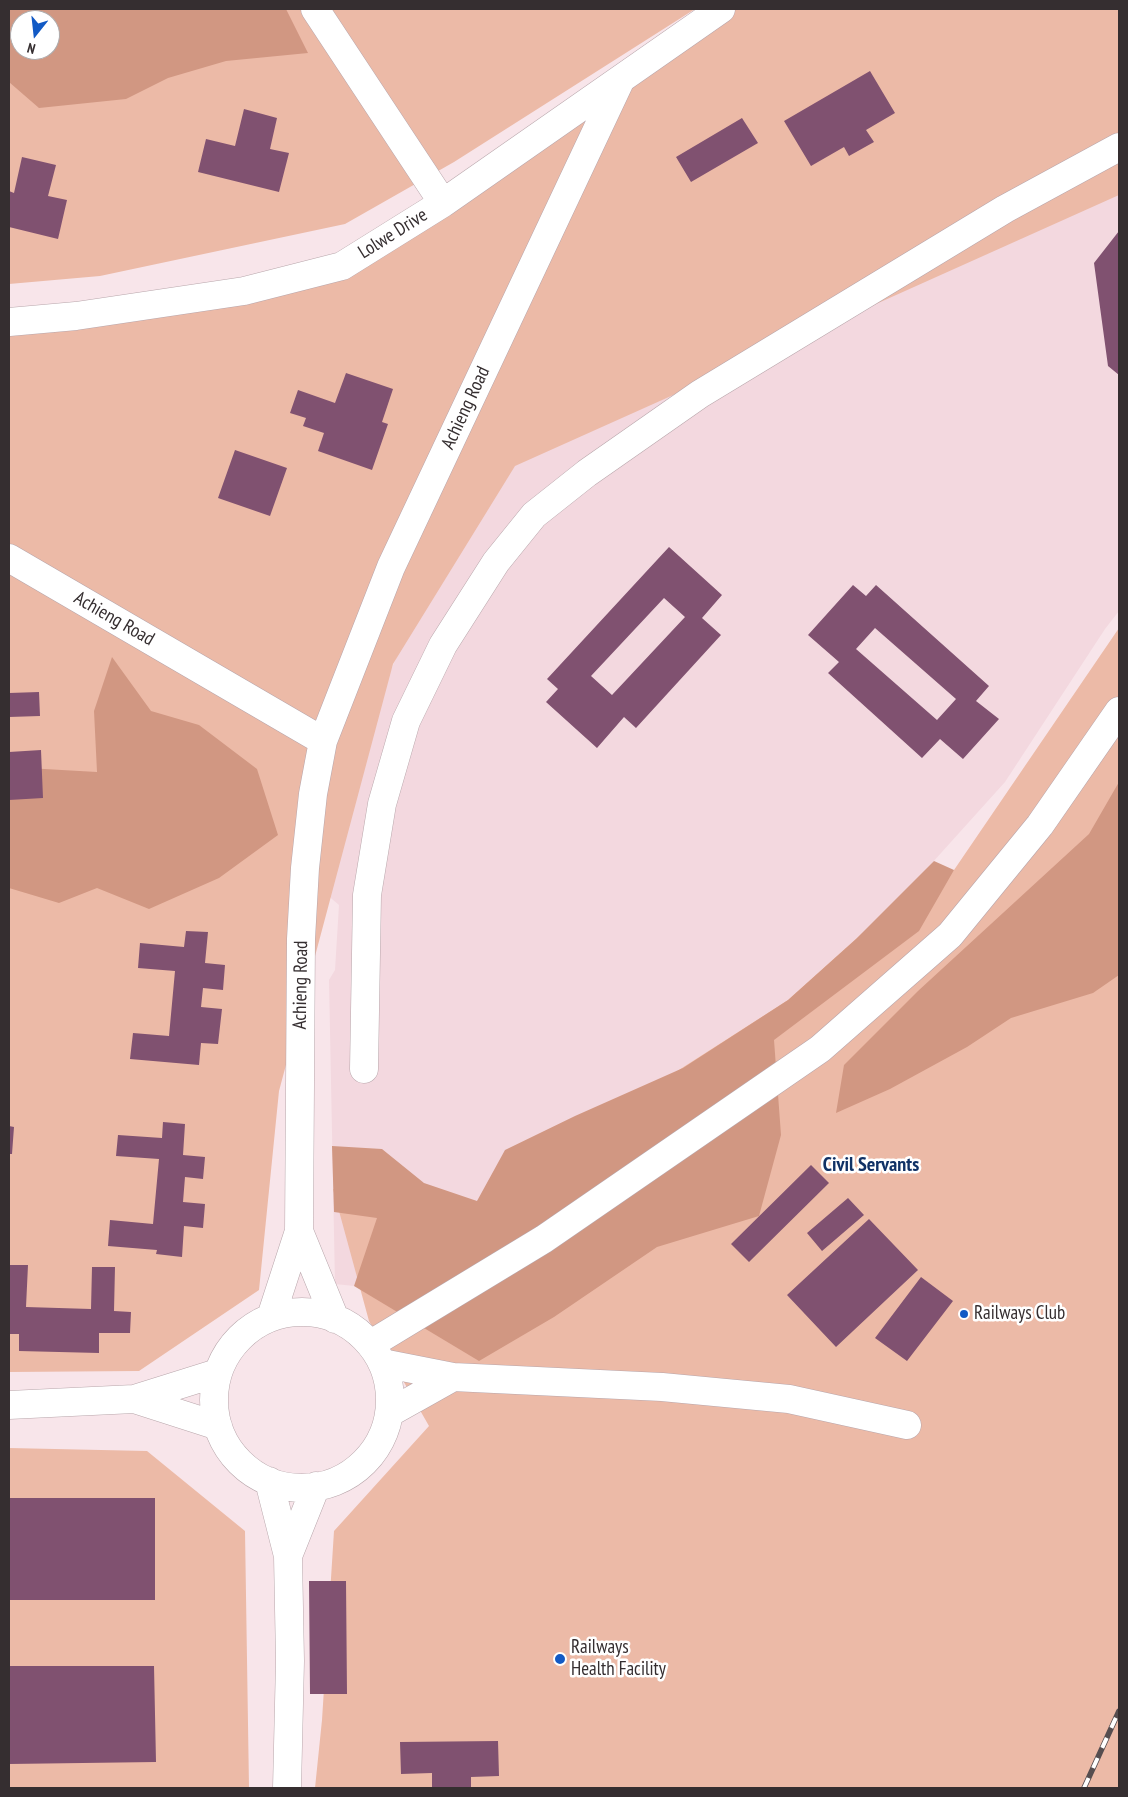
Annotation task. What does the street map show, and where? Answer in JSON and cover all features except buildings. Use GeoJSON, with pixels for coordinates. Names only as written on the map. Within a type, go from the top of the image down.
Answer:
{"type":"FeatureCollection","features":[{"type":"Feature","properties":{"kind":"street"},"geometry":{"type":"LineString","coordinates":[[315,9],[443,203]]}},
{"type":"Feature","properties":{"kind":"street","name":"Lolwe Drive"},"geometry":{"type":"LineString","coordinates":[[9,322],[76,316],[244,291],[342,266],[443,203],[721,9]]}},
{"type":"Feature","properties":{"kind":"street","name":"Achieng Road"},"geometry":{"type":"LineString","coordinates":[[299,1231],[301,939],[305,868],[313,794],[323,741],[392,567],[620,81]]}},
{"type":"Feature","properties":{"kind":"street"},"geometry":{"type":"LineString","coordinates":[[364,1069],[367,895],[382,804],[406,721],[443,645],[496,562],[534,515],[587,473],[700,394],[1005,208],[1119,147]]}},
{"type":"Feature","properties":{"kind":"street","name":"Achieng Road"},"geometry":{"type":"LineString","coordinates":[[9,558],[323,741]]}},
{"type":"Feature","properties":{"kind":"street"},"geometry":{"type":"LineString","coordinates":[[376,1354],[820,1049],[950,935],[1040,825],[1119,711]]}},
{"type":"Feature","properties":{"kind":"street"},"geometry":{"type":"LineString","coordinates":[[299,1231],[336,1319]]}},
{"type":"Feature","properties":{"kind":"street"},"geometry":{"type":"LineString","coordinates":[[271,1318],[299,1231]]}},
{"type":"Feature","properties":{"kind":"street"},"geometry":{"type":"LineString","coordinates":[[292,1312],[314,1313],[336,1319],[354,1329],[376,1354],[388,1379],[389,1413],[381,1440],[364,1462],[342,1478],[316,1486],[292,1487],[269,1481],[252,1472],[237,1459],[225,1444],[214,1409],[217,1373],[229,1350],[248,1330],[271,1318],[292,1312]]}},
{"type":"Feature","properties":{"kind":"street"},"geometry":{"type":"LineString","coordinates":[[376,1354],[453,1377],[662,1387],[788,1398],[907,1424]]}},
{"type":"Feature","properties":{"kind":"street"},"geometry":{"type":"LineString","coordinates":[[9,1405],[134,1399],[217,1373]]}},
{"type":"Feature","properties":{"kind":"street"},"geometry":{"type":"LineString","coordinates":[[389,1413],[453,1377]]}},
{"type":"Feature","properties":{"kind":"street"},"geometry":{"type":"LineString","coordinates":[[134,1399],[218,1426]]}},
{"type":"Feature","properties":{"kind":"street"},"geometry":{"type":"LineString","coordinates":[[269,1481],[288,1556],[290,1661],[287,1788]]}},
{"type":"Feature","properties":{"kind":"street"},"geometry":{"type":"LineString","coordinates":[[288,1556],[316,1486]]}},
{"type":"Feature","properties":{"kind":"shaded area"},"geometry":{"type":"Polygon","coordinates":[[[9,9],[695,9],[454,162],[345,224],[100,276],[9,284],[9,9]]]}},
{"type":"Feature","properties":{"kind":"shaded area"},"geometry":{"type":"Polygon","coordinates":[[[9,9],[286,9],[308,53],[226,61],[168,78],[126,99],[39,108],[9,82],[9,9]]]}},
{"type":"Feature","properties":{"kind":"shaded area"},"geometry":{"type":"Polygon","coordinates":[[[720,9],[1119,9],[1119,195],[515,466],[393,664],[279,1091],[259,1290],[139,1371],[9,1372],[9,327],[345,278],[720,9]]]}},
{"type":"Feature","properties":{"kind":"shaded area"},"geometry":{"type":"Polygon","coordinates":[[[1119,99],[1119,611],[1105,629],[1005,782],[896,903],[788,1000],[521,1171],[354,1286],[335,1284],[329,980],[335,970],[339,905],[326,894],[348,767],[424,595],[498,442],[1119,99]]]}},
{"type":"Feature","properties":{"kind":"shaded area"},"geometry":{"type":"Polygon","coordinates":[[[1119,628],[1119,1788],[315,1788],[322,1720],[334,1531],[429,1426],[369,1321],[333,1189],[477,1201],[788,1000],[896,903],[954,870],[1119,628]]]}},
{"type":"Feature","properties":{"kind":"shaded area"},"geometry":{"type":"Polygon","coordinates":[[[112,657],[151,711],[199,725],[257,769],[278,835],[219,878],[149,909],[97,888],[59,903],[9,888],[9,767],[97,772],[94,711],[112,657]]]}},
{"type":"Feature","properties":{"kind":"shaded area"},"geometry":{"type":"Polygon","coordinates":[[[1119,782],[1119,975],[1093,993],[1011,1018],[967,1047],[890,1089],[836,1113],[844,1065],[918,991],[1089,834],[1119,782]]]}},
{"type":"Feature","properties":{"kind":"shaded area"},"geometry":{"type":"Polygon","coordinates":[[[934,861],[954,870],[919,931],[774,1040],[781,1135],[759,1216],[657,1247],[554,1317],[479,1361],[354,1286],[377,1218],[334,1212],[332,1146],[382,1149],[424,1183],[477,1201],[505,1150],[575,1116],[683,1068],[788,1000],[856,939],[934,861]]]}},
{"type":"Feature","properties":{"kind":"shaded area"},"geometry":{"type":"Polygon","coordinates":[[[9,1448],[147,1451],[245,1531],[249,1788],[9,1788],[9,1448]]]}},
{"type":"Feature","properties":{"kind":"railway"},"geometry":{"type":"LineString","coordinates":[[1084,1788],[1119,1711]]}},
{"type":"Feature","properties":{"kind":"place","name":"Railways Club"},"geometry":{"type":"Point","coordinates":[964,1314]}},
{"type":"Feature","properties":{"kind":"place","name":"Railways Health Facility"},"geometry":{"type":"Point","coordinates":[560,1659]}},
{"type":"Feature","properties":{"kind":"district","name":"Civil Servants"},"geometry":{"type":"Point","coordinates":[871,1165]}}]}
